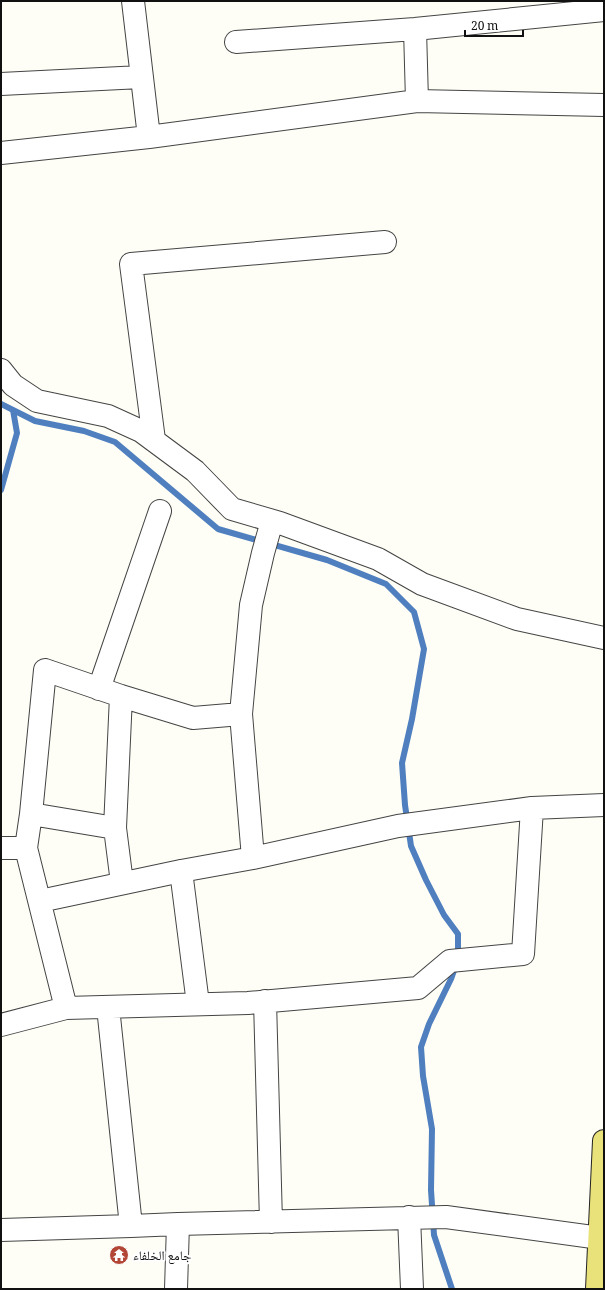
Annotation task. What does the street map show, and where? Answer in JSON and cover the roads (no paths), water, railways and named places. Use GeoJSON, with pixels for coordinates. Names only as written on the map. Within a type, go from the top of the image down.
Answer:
{"type":"FeatureCollection","features":[{"type":"Feature","properties":{"kind":"main road"},"geometry":{"type":"LineString","coordinates":[[597,1289],[604,1141]]}},
{"type":"Feature","properties":{"kind":"street"},"geometry":{"type":"LineString","coordinates":[[133,1],[149,137]]}},
{"type":"Feature","properties":{"kind":"street"},"geometry":{"type":"LineString","coordinates":[[236,42],[415,29],[604,10]]}},
{"type":"Feature","properties":{"kind":"street"},"geometry":{"type":"LineString","coordinates":[[415,29],[417,101]]}},
{"type":"Feature","properties":{"kind":"street"},"geometry":{"type":"LineString","coordinates":[[1,84],[141,77]]}},
{"type":"Feature","properties":{"kind":"street"},"geometry":{"type":"LineString","coordinates":[[1,153],[149,137],[417,101],[604,104]]}},
{"type":"Feature","properties":{"kind":"street"},"geometry":{"type":"LineString","coordinates":[[154,440],[131,264],[385,242]]}},
{"type":"Feature","properties":{"kind":"street"},"geometry":{"type":"LineString","coordinates":[[1,370],[13,384],[37,401],[108,416],[141,431],[195,471],[232,509],[271,525],[378,559],[422,584],[517,619],[604,638]]}},
{"type":"Feature","properties":{"kind":"street"},"geometry":{"type":"LineString","coordinates":[[99,689],[160,512]]}},
{"type":"Feature","properties":{"kind":"street"},"geometry":{"type":"LineString","coordinates":[[253,858],[241,714],[252,605],[263,553],[271,525]]}},
{"type":"Feature","properties":{"kind":"street"},"geometry":{"type":"LineString","coordinates":[[66,1008],[26,848],[31,814],[45,670],[99,689],[192,718],[241,714]]}},
{"type":"Feature","properties":{"kind":"street"},"geometry":{"type":"LineString","coordinates":[[121,696],[115,828],[122,883]]}},
{"type":"Feature","properties":{"kind":"street"},"geometry":{"type":"LineString","coordinates":[[40,901],[181,871],[253,858],[398,826],[532,808],[604,805]]}},
{"type":"Feature","properties":{"kind":"street"},"geometry":{"type":"LineString","coordinates":[[1,1025],[66,1008],[248,1003],[418,988],[450,961],[523,954],[532,808]]}},
{"type":"Feature","properties":{"kind":"street"},"geometry":{"type":"LineString","coordinates":[[31,814],[115,828]]}},
{"type":"Feature","properties":{"kind":"street"},"geometry":{"type":"LineString","coordinates":[[1,848],[26,848]]}},
{"type":"Feature","properties":{"kind":"street"},"geometry":{"type":"LineString","coordinates":[[181,871],[198,1004]]}},
{"type":"Feature","properties":{"kind":"street"},"geometry":{"type":"LineString","coordinates":[[265,1001],[271,1222]]}},
{"type":"Feature","properties":{"kind":"street"},"geometry":{"type":"LineString","coordinates":[[108,1007],[131,1226]]}},
{"type":"Feature","properties":{"kind":"street"},"geometry":{"type":"LineString","coordinates":[[1,1230],[446,1216],[600,1238]]}},
{"type":"Feature","properties":{"kind":"street"},"geometry":{"type":"LineString","coordinates":[[412,1289],[416,1217]]}},
{"type":"Feature","properties":{"kind":"street"},"geometry":{"type":"LineString","coordinates":[[176,1289],[178,1224]]}},
{"type":"Feature","properties":{"kind":"waterway"},"geometry":{"type":"LineString","coordinates":[[1,404],[35,421],[84,431],[115,442],[218,529],[327,560],[386,584],[414,612],[424,649],[412,719],[402,763],[405,805],[411,846],[444,915],[458,934],[458,956]]}},
{"type":"Feature","properties":{"kind":"waterway"},"geometry":{"type":"LineString","coordinates":[[1,490],[17,433],[13,410]]}},
{"type":"Feature","properties":{"kind":"waterway"},"geometry":{"type":"LineString","coordinates":[[452,1289],[434,1235],[431,1190],[432,1129],[423,1076],[421,1047],[429,1024],[451,979],[456,965]]}},
{"type":"Feature","properties":{"kind":"place","name":"جامع الخلفاء"},"geometry":{"type":"Point","coordinates":[119,1255]}}]}
